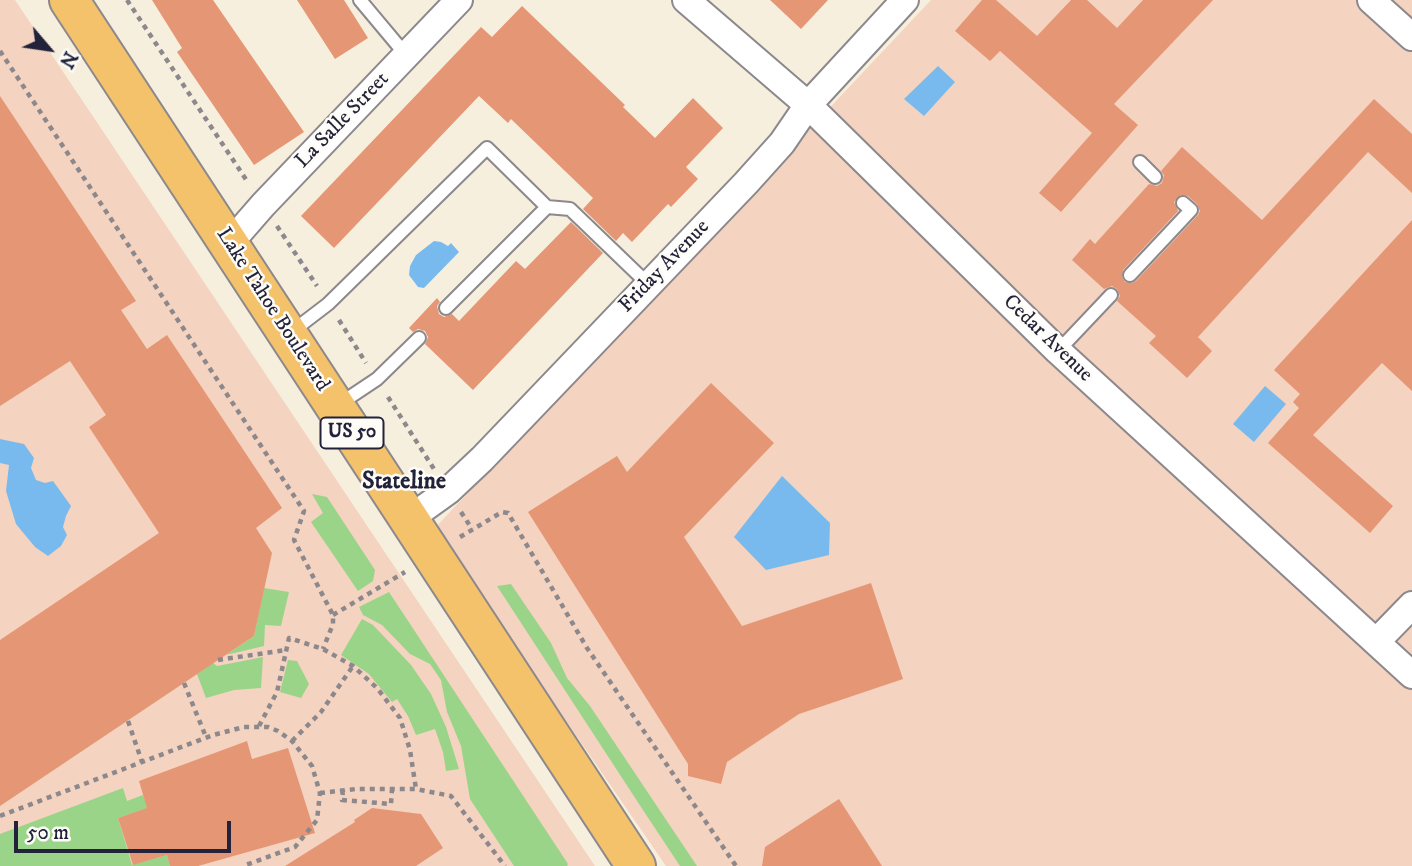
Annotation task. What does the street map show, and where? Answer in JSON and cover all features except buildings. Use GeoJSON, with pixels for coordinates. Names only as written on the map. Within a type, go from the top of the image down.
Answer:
{"type":"FeatureCollection","features":[{"type":"Feature","properties":{"kind":"highway","name":"Lake Tahoe Boulevard"},"geometry":{"type":"LineString","coordinates":[[69,0],[636,866]]}},
{"type":"Feature","properties":{"kind":"street","name":"La Salle Street"},"geometry":{"type":"LineString","coordinates":[[229,244],[459,0]]}},
{"type":"Feature","properties":{"kind":"street","name":"Cedar Avenue"},"geometry":{"type":"LineString","coordinates":[[686,0],[808,104],[1058,351],[1412,675]]}},
{"type":"Feature","properties":{"kind":"street","name":"Friday Avenue"},"geometry":{"type":"LineString","coordinates":[[409,519],[448,491],[648,284],[782,143],[808,104],[905,0]]}},
{"type":"Feature","properties":{"kind":"street"},"geometry":{"type":"LineString","coordinates":[[1382,3],[1412,37]]}},
{"type":"Feature","properties":{"kind":"street"},"geometry":{"type":"LineString","coordinates":[[1376,642],[1412,605]]}},
{"type":"Feature","properties":{"kind":"lane"},"geometry":{"type":"LineString","coordinates":[[360,0],[407,55]]}},
{"type":"Feature","properties":{"kind":"lane"},"geometry":{"type":"LineString","coordinates":[[288,335],[328,304],[487,148],[547,207],[570,209],[648,284]]}},
{"type":"Feature","properties":{"kind":"lane"},"geometry":{"type":"LineString","coordinates":[[1140,162],[1155,177]]}},
{"type":"Feature","properties":{"kind":"lane"},"geometry":{"type":"LineString","coordinates":[[1130,275],[1191,210],[1183,203]]}},
{"type":"Feature","properties":{"kind":"lane"},"geometry":{"type":"LineString","coordinates":[[446,308],[547,207]]}},
{"type":"Feature","properties":{"kind":"lane"},"geometry":{"type":"LineString","coordinates":[[1058,351],[1111,295]]}},
{"type":"Feature","properties":{"kind":"lane"},"geometry":{"type":"LineString","coordinates":[[335,408],[377,379],[419,338]]}},
{"type":"Feature","properties":{"kind":"path"},"geometry":{"type":"LineString","coordinates":[[127,0],[282,233]]}},
{"type":"Feature","properties":{"kind":"path"},"geometry":{"type":"LineString","coordinates":[[0,51],[304,511],[294,540],[333,615],[333,624],[323,649]]}},
{"type":"Feature","properties":{"kind":"path"},"geometry":{"type":"LineString","coordinates":[[259,727],[277,692],[289,638],[323,649],[353,666],[377,688],[400,718],[410,750],[416,789]]}},
{"type":"Feature","properties":{"kind":"path"},"geometry":{"type":"LineString","coordinates":[[587,648],[736,866]]}},
{"type":"Feature","properties":{"kind":"path"},"geometry":{"type":"LineString","coordinates":[[218,660],[286,650]]}},
{"type":"Feature","properties":{"kind":"path"},"geometry":{"type":"LineString","coordinates":[[292,741],[321,712],[353,666]]}},
{"type":"Feature","properties":{"kind":"path"},"geometry":{"type":"LineString","coordinates":[[184,683],[206,737]]}},
{"type":"Feature","properties":{"kind":"path"},"geometry":{"type":"LineString","coordinates":[[128,721],[142,762]]}},
{"type":"Feature","properties":{"kind":"path"},"geometry":{"type":"LineString","coordinates":[[0,816],[206,737],[244,727],[268,727],[292,741],[312,766],[320,793],[317,820],[295,847],[243,866]]}},
{"type":"Feature","properties":{"kind":"path"},"geometry":{"type":"LineString","coordinates":[[342,790],[342,800],[391,804],[393,789]]}},
{"type":"Feature","properties":{"kind":"path"},"geometry":{"type":"LineString","coordinates":[[320,793],[416,789],[451,796],[505,866]]}},
{"type":"Feature","properties":{"kind":"shaded area"},"geometry":{"type":"Polygon","coordinates":[[[0,0],[15,0],[595,866],[0,866],[0,0]]]}},
{"type":"Feature","properties":{"kind":"shaded area"},"geometry":{"type":"Polygon","coordinates":[[[931,0],[1412,0],[1412,866],[666,866],[434,529],[931,0]]]}},
{"type":"Feature","properties":{"kind":"green space"},"geometry":{"type":"Polygon","coordinates":[[[312,494],[327,497],[375,570],[373,581],[358,591],[311,522],[323,513],[312,494]]]}},
{"type":"Feature","properties":{"kind":"green space"},"geometry":{"type":"Polygon","coordinates":[[[511,584],[551,643],[567,678],[590,706],[697,866],[680,866],[641,807],[497,586],[511,584]]]}},
{"type":"Feature","properties":{"kind":"green space"},"geometry":{"type":"Polygon","coordinates":[[[264,588],[289,592],[281,626],[265,625],[264,646],[226,655],[254,636],[264,588]]]}},
{"type":"Feature","properties":{"kind":"green space"},"geometry":{"type":"Polygon","coordinates":[[[389,592],[567,866],[514,866],[470,799],[461,746],[447,712],[441,680],[430,664],[410,654],[382,625],[363,615],[359,607],[389,592]]]}},
{"type":"Feature","properties":{"kind":"green space"},"geometry":{"type":"Polygon","coordinates":[[[362,619],[373,625],[411,665],[431,694],[446,727],[459,769],[446,771],[435,729],[416,735],[397,699],[392,702],[369,674],[341,655],[362,619]]]}},
{"type":"Feature","properties":{"kind":"green space"},"geometry":{"type":"Polygon","coordinates":[[[263,657],[261,688],[234,690],[206,698],[197,674],[213,663],[217,666],[263,657]]]}},
{"type":"Feature","properties":{"kind":"green space"},"geometry":{"type":"Polygon","coordinates":[[[288,660],[297,661],[309,684],[301,698],[280,692],[288,660]]]}},
{"type":"Feature","properties":{"kind":"green space"},"geometry":{"type":"Polygon","coordinates":[[[123,788],[127,801],[143,795],[148,808],[118,818],[132,865],[167,855],[170,866],[0,866],[0,834],[123,788]]]}},
{"type":"Feature","properties":{"kind":"water"},"geometry":{"type":"Polygon","coordinates":[[[938,66],[955,82],[924,116],[904,99],[938,66]]]}},
{"type":"Feature","properties":{"kind":"water"},"geometry":{"type":"Polygon","coordinates":[[[434,241],[448,246],[451,243],[459,252],[424,288],[418,287],[409,275],[410,266],[416,255],[434,241]]]}},
{"type":"Feature","properties":{"kind":"water"},"geometry":{"type":"Polygon","coordinates":[[[1265,386],[1286,404],[1254,442],[1233,424],[1265,386]]]}},
{"type":"Feature","properties":{"kind":"water"},"geometry":{"type":"Polygon","coordinates":[[[0,439],[24,444],[34,458],[31,468],[36,480],[45,483],[53,481],[71,506],[63,527],[67,535],[61,546],[48,556],[35,547],[16,524],[6,491],[9,465],[0,463],[0,439]]]}},
{"type":"Feature","properties":{"kind":"water"},"geometry":{"type":"Polygon","coordinates":[[[782,476],[830,523],[829,555],[766,570],[734,537],[782,476]]]}},
{"type":"Feature","properties":{"kind":"district","name":"Stateline"},"geometry":{"type":"Point","coordinates":[404,483]}}]}
